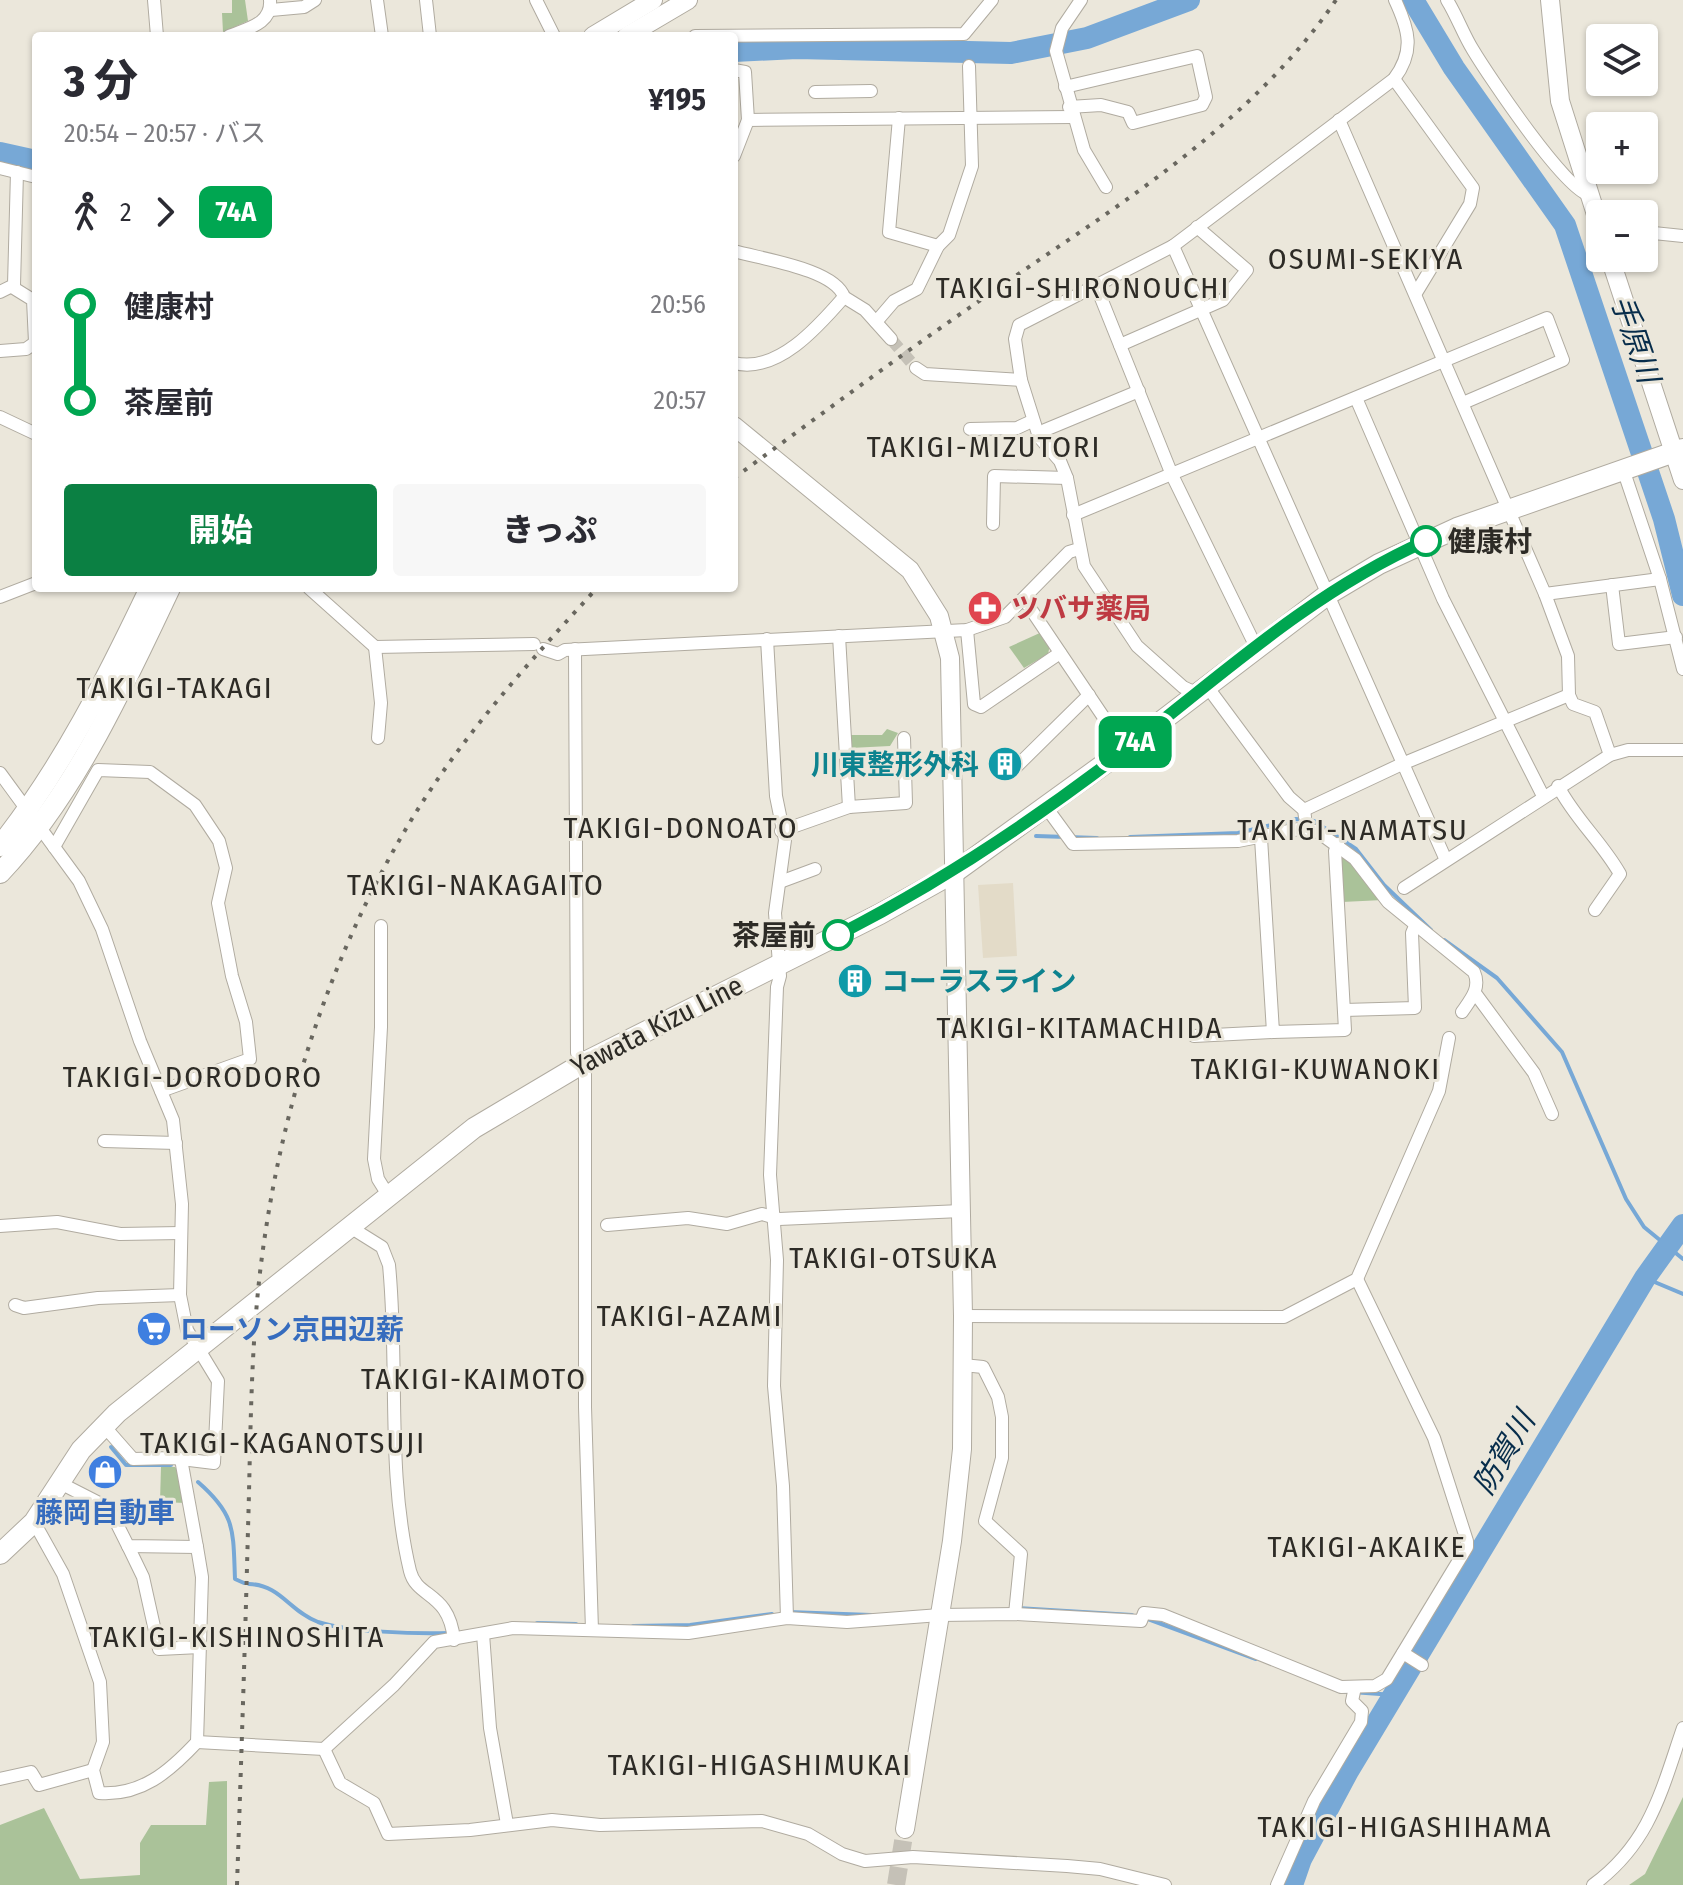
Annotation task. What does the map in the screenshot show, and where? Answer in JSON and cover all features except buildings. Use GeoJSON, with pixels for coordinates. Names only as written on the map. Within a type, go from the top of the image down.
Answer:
{"type":"FeatureCollection","features":[{"type":"Feature","properties":{"kind":"main road","name":"Yawata Kizu Line"},"geometry":{"type":"LineString","coordinates":[[0,1554],[34,1522],[81,1450],[104,1426],[196,1347],[474,1128],[585,1062],[955,872],[1125,749],[1327,595],[1418,544],[1674,452]]}},
{"type":"Feature","properties":{"kind":"main road"},"geometry":{"type":"LineString","coordinates":[[0,873],[33,819],[106,681],[148,592]]}},
{"type":"Feature","properties":{"kind":"main road"},"geometry":{"type":"LineString","coordinates":[[0,846],[33,819],[113,709],[168,592]]}},
{"type":"Feature","properties":{"kind":"street"},"geometry":{"type":"LineString","coordinates":[[154,0],[157,32]]}},
{"type":"Feature","properties":{"kind":"street"},"geometry":{"type":"LineString","coordinates":[[238,32],[266,20],[271,5],[304,7],[315,0]]}},
{"type":"Feature","properties":{"kind":"street"},"geometry":{"type":"LineString","coordinates":[[377,0],[381,32]]}},
{"type":"Feature","properties":{"kind":"street"},"geometry":{"type":"LineString","coordinates":[[426,0],[430,32]]}},
{"type":"Feature","properties":{"kind":"street"},"geometry":{"type":"LineString","coordinates":[[536,0],[552,32]]}},
{"type":"Feature","properties":{"kind":"street"},"geometry":{"type":"LineString","coordinates":[[600,32],[653,0]]}},
{"type":"Feature","properties":{"kind":"street"},"geometry":{"type":"LineString","coordinates":[[634,32],[688,0]]}},
{"type":"Feature","properties":{"kind":"street"},"geometry":{"type":"LineString","coordinates":[[738,36],[964,34],[989,4],[974,0]]}},
{"type":"Feature","properties":{"kind":"street"},"geometry":{"type":"LineString","coordinates":[[1081,0],[1062,28],[1056,51],[1084,150],[1106,187]]}},
{"type":"Feature","properties":{"kind":"street"},"geometry":{"type":"LineString","coordinates":[[1395,0],[1409,29],[1409,45],[1405,64],[1394,79],[1173,246],[1097,288],[1019,325],[1015,339],[1021,380],[1032,421],[1039,437],[1060,461],[1067,478],[1079,549],[1098,591],[1137,646],[1183,687],[1201,689],[1304,819],[1355,859],[1375,889],[1415,926],[1474,972],[1478,981],[1475,993],[1462,1012]]}},
{"type":"Feature","properties":{"kind":"street"},"geometry":{"type":"LineString","coordinates":[[1447,0],[1473,50],[1527,128],[1567,181],[1582,194],[1590,195]]}},
{"type":"Feature","properties":{"kind":"street"},"geometry":{"type":"LineString","coordinates":[[1550,0],[1560,101],[1592,200]]}},
{"type":"Feature","properties":{"kind":"street"},"geometry":{"type":"LineString","coordinates":[[748,120],[971,117],[1071,112],[1101,105],[1128,112],[1133,123],[1202,105],[1206,97],[1197,56],[1065,87]]}},
{"type":"Feature","properties":{"kind":"street"},"geometry":{"type":"LineString","coordinates":[[876,322],[894,301],[917,289],[938,246],[949,235],[972,166],[969,66]]}},
{"type":"Feature","properties":{"kind":"street"},"geometry":{"type":"LineString","coordinates":[[738,71],[745,72],[748,120],[738,146]]}},
{"type":"Feature","properties":{"kind":"street"},"geometry":{"type":"LineString","coordinates":[[1394,79],[1473,188],[1470,204],[1416,293]]}},
{"type":"Feature","properties":{"kind":"street"},"geometry":{"type":"LineString","coordinates":[[815,92],[871,91]]}},
{"type":"Feature","properties":{"kind":"street"},"geometry":{"type":"LineString","coordinates":[[842,118],[843,92]]}},
{"type":"Feature","properties":{"kind":"street"},"geometry":{"type":"LineString","coordinates":[[899,118],[889,232],[938,246]]}},
{"type":"Feature","properties":{"kind":"street"},"geometry":{"type":"LineString","coordinates":[[1339,120],[1545,594],[1568,656],[1569,695],[1573,704],[1595,712],[1610,755]]}},
{"type":"Feature","properties":{"kind":"street"},"geometry":{"type":"LineString","coordinates":[[0,168],[32,176]]}},
{"type":"Feature","properties":{"kind":"street"},"geometry":{"type":"LineString","coordinates":[[17,172],[6,289],[32,300]]}},
{"type":"Feature","properties":{"kind":"street"},"geometry":{"type":"LineString","coordinates":[[1120,345],[1223,300],[1247,270],[1197,227]]}},
{"type":"Feature","properties":{"kind":"street"},"geometry":{"type":"LineString","coordinates":[[1658,233],[1683,236]]}},
{"type":"Feature","properties":{"kind":"street"},"geometry":{"type":"LineString","coordinates":[[1173,246],[1445,858]]}},
{"type":"Feature","properties":{"kind":"street"},"geometry":{"type":"LineString","coordinates":[[738,252],[827,277],[841,288],[844,297],[876,322],[891,339]]}},
{"type":"Feature","properties":{"kind":"street"},"geometry":{"type":"LineString","coordinates":[[1614,272],[1644,370],[1683,480]]}},
{"type":"Feature","properties":{"kind":"street"},"geometry":{"type":"LineString","coordinates":[[1097,288],[1172,475],[1256,647]]}},
{"type":"Feature","properties":{"kind":"street"},"geometry":{"type":"LineString","coordinates":[[738,363],[768,362],[787,351],[844,297]]}},
{"type":"Feature","properties":{"kind":"street"},"geometry":{"type":"LineString","coordinates":[[1073,515],[1260,440],[1443,359],[1547,318],[1563,360],[1463,403]]}},
{"type":"Feature","properties":{"kind":"street"},"geometry":{"type":"LineString","coordinates":[[0,351],[26,349],[32,345]]}},
{"type":"Feature","properties":{"kind":"street"},"geometry":{"type":"LineString","coordinates":[[916,368],[925,374],[1021,380]]}},
{"type":"Feature","properties":{"kind":"street"},"geometry":{"type":"LineString","coordinates":[[1039,437],[1045,430],[1139,391]]}},
{"type":"Feature","properties":{"kind":"street"},"geometry":{"type":"LineString","coordinates":[[1356,398],[1418,544],[1543,796]]}},
{"type":"Feature","properties":{"kind":"street"},"geometry":{"type":"LineString","coordinates":[[0,417],[32,432]]}},
{"type":"Feature","properties":{"kind":"street"},"geometry":{"type":"LineString","coordinates":[[970,429],[1017,428],[1032,421]]}},
{"type":"Feature","properties":{"kind":"street"},"geometry":{"type":"LineString","coordinates":[[738,429],[900,561],[929,596],[944,632],[953,689],[963,1316],[962,1449],[940,1615],[905,1829]]}},
{"type":"Feature","properties":{"kind":"street"},"geometry":{"type":"LineString","coordinates":[[1627,470],[1683,669]]}},
{"type":"Feature","properties":{"kind":"street"},"geometry":{"type":"LineString","coordinates":[[993,524],[994,476],[1067,478]]}},
{"type":"Feature","properties":{"kind":"street"},"geometry":{"type":"LineString","coordinates":[[375,647],[539,646],[558,654],[575,649],[967,630],[1005,617],[1069,552],[1079,549]]}},
{"type":"Feature","properties":{"kind":"street"},"geometry":{"type":"LineString","coordinates":[[1545,594],[1660,579]]}},
{"type":"Feature","properties":{"kind":"street"},"geometry":{"type":"LineString","coordinates":[[0,597],[32,585]]}},
{"type":"Feature","properties":{"kind":"street"},"geometry":{"type":"LineString","coordinates":[[1612,585],[1619,644],[1676,637]]}},
{"type":"Feature","properties":{"kind":"street"},"geometry":{"type":"LineString","coordinates":[[313,592],[375,647],[381,703],[378,738]]}},
{"type":"Feature","properties":{"kind":"street"},"geometry":{"type":"LineString","coordinates":[[1024,599],[1125,749]]}},
{"type":"Feature","properties":{"kind":"street"},"geometry":{"type":"LineString","coordinates":[[967,630],[973,662],[974,704],[981,707],[1060,653]]}},
{"type":"Feature","properties":{"kind":"street"},"geometry":{"type":"LineString","coordinates":[[839,636],[849,807]]}},
{"type":"Feature","properties":{"kind":"street"},"geometry":{"type":"LineString","coordinates":[[767,639],[781,831],[785,840],[775,913],[779,965],[771,1217],[777,1260],[774,1386],[783,1486],[786,1614]]}},
{"type":"Feature","properties":{"kind":"street"},"geometry":{"type":"LineString","coordinates":[[575,649],[577,1053],[585,1062],[585,1407],[592,1626]]}},
{"type":"Feature","properties":{"kind":"street"},"geometry":{"type":"LineString","coordinates":[[1017,766],[1089,695]]}},
{"type":"Feature","properties":{"kind":"street"},"geometry":{"type":"LineString","coordinates":[[1046,807],[1073,844],[1157,844],[1261,838],[1304,819],[1402,764],[1569,695]]}},
{"type":"Feature","properties":{"kind":"street"},"geometry":{"type":"LineString","coordinates":[[781,831],[849,807],[906,803],[904,738]]}},
{"type":"Feature","properties":{"kind":"street"},"geometry":{"type":"LineString","coordinates":[[1404,888],[1445,858],[1610,755],[1628,750],[1683,750]]}},
{"type":"Feature","properties":{"kind":"street"},"geometry":{"type":"LineString","coordinates":[[54,847],[98,770],[150,772],[195,805],[219,841],[226,868],[218,903],[232,976],[246,1022],[250,1059],[161,1091]]}},
{"type":"Feature","properties":{"kind":"street"},"geometry":{"type":"LineString","coordinates":[[0,773],[79,881],[102,929],[173,1120],[181,1233],[180,1295],[187,1330],[218,1381],[214,1463],[127,1456],[104,1426]]}},
{"type":"Feature","properties":{"kind":"street"},"geometry":{"type":"LineString","coordinates":[[1558,786],[1573,815],[1605,848],[1620,874],[1595,910]]}},
{"type":"Feature","properties":{"kind":"street"},"geometry":{"type":"LineString","coordinates":[[1261,838],[1273,1032]]}},
{"type":"Feature","properties":{"kind":"street"},"geometry":{"type":"LineString","coordinates":[[1194,1036],[1345,1030],[1335,851],[1338,844]]}},
{"type":"Feature","properties":{"kind":"street"},"geometry":{"type":"LineString","coordinates":[[780,882],[809,876]]}},
{"type":"Feature","properties":{"kind":"street"},"geometry":{"type":"LineString","coordinates":[[381,926],[381,1027],[374,1159],[378,1179],[388,1195]]}},
{"type":"Feature","properties":{"kind":"street"},"geometry":{"type":"LineString","coordinates":[[1344,1010],[1415,1008],[1412,933],[1415,926]]}},
{"type":"Feature","properties":{"kind":"street"},"geometry":{"type":"LineString","coordinates":[[1475,993],[1534,1073],[1552,1114]]}},
{"type":"Feature","properties":{"kind":"street"},"geometry":{"type":"LineString","coordinates":[[963,1316],[1284,1317],[1357,1279],[1439,1091],[1449,1038]]}},
{"type":"Feature","properties":{"kind":"street"},"geometry":{"type":"LineString","coordinates":[[104,1141],[176,1143]]}},
{"type":"Feature","properties":{"kind":"street"},"geometry":{"type":"LineString","coordinates":[[607,1225],[688,1218],[727,1224],[762,1214],[771,1217],[961,1211]]}},
{"type":"Feature","properties":{"kind":"street"},"geometry":{"type":"LineString","coordinates":[[0,1226],[57,1222],[120,1234],[181,1233]]}},
{"type":"Feature","properties":{"kind":"street"},"geometry":{"type":"LineString","coordinates":[[350,1227],[382,1247],[389,1265],[398,1489],[411,1575],[447,1610],[453,1635]]}},
{"type":"Feature","properties":{"kind":"street"},"geometry":{"type":"LineString","coordinates":[[34,1522],[63,1574],[100,1682],[103,1742],[93,1770],[99,1793],[115,1794],[147,1787],[197,1742],[324,1749],[394,1685],[434,1642],[453,1635],[483,1634],[513,1628],[592,1626],[688,1633],[786,1614],[847,1622],[1016,1609],[1141,1621],[1144,1613],[1163,1615],[1341,1687],[1375,1686],[1387,1679],[1405,1654],[1467,1547],[1467,1541],[1434,1438],[1357,1279]]}},
{"type":"Feature","properties":{"kind":"street"},"geometry":{"type":"LineString","coordinates":[[15,1305],[24,1308],[98,1298],[180,1295]]}},
{"type":"Feature","properties":{"kind":"street"},"geometry":{"type":"LineString","coordinates":[[963,1365],[983,1367],[998,1397],[1002,1458],[985,1521],[1021,1554],[1016,1609]]}},
{"type":"Feature","properties":{"kind":"street"},"geometry":{"type":"LineString","coordinates":[[181,1459],[202,1577],[197,1742]]}},
{"type":"Feature","properties":{"kind":"street"},"geometry":{"type":"LineString","coordinates":[[60,1483],[109,1508],[143,1577],[159,1649],[200,1647]]}},
{"type":"Feature","properties":{"kind":"street"},"geometry":{"type":"LineString","coordinates":[[128,1546],[197,1547]]}},
{"type":"Feature","properties":{"kind":"street"},"geometry":{"type":"LineString","coordinates":[[483,1634],[490,1728],[507,1824]]}},
{"type":"Feature","properties":{"kind":"street"},"geometry":{"type":"LineString","coordinates":[[1405,1654],[1422,1665]]}},
{"type":"Feature","properties":{"kind":"street"},"geometry":{"type":"LineString","coordinates":[[1277,1885],[1314,1801],[1361,1722],[1362,1711],[1352,1701],[1355,1687]]}},
{"type":"Feature","properties":{"kind":"street"},"geometry":{"type":"LineString","coordinates":[[1593,1885],[1621,1862],[1641,1839],[1683,1728]]}},
{"type":"Feature","properties":{"kind":"street"},"geometry":{"type":"LineString","coordinates":[[324,1749],[340,1783],[374,1803],[388,1834],[470,1830],[552,1820],[600,1825],[762,1821],[808,1834],[842,1854],[865,1861],[913,1857],[1067,1866],[1100,1869],[1165,1885]]}},
{"type":"Feature","properties":{"kind":"street"},"geometry":{"type":"LineString","coordinates":[[0,1779],[25,1770],[31,1772],[39,1785],[93,1770]]}},
{"type":"Feature","properties":{"kind":"shaded area"},"geometry":{"type":"Polygon","coordinates":[[[1013,883],[1017,956],[983,958],[978,885],[1013,883]]]}},
{"type":"Feature","properties":{"kind":"green space"},"geometry":{"type":"Polygon","coordinates":[[[232,0],[245,0],[248,21],[223,32],[222,13],[232,13],[232,0]]]}},
{"type":"Feature","properties":{"kind":"green space"},"geometry":{"type":"Polygon","coordinates":[[[1042,632],[1050,645],[1048,654],[1024,668],[1009,647],[1042,632]]]}},
{"type":"Feature","properties":{"kind":"green space"},"geometry":{"type":"Polygon","coordinates":[[[887,729],[898,733],[890,746],[850,748],[849,735],[882,735],[887,729]]]}},
{"type":"Feature","properties":{"kind":"green space"},"geometry":{"type":"Polygon","coordinates":[[[1338,850],[1345,850],[1383,900],[1342,902],[1338,850]]]}},
{"type":"Feature","properties":{"kind":"green space"},"geometry":{"type":"Polygon","coordinates":[[[161,1467],[175,1467],[181,1475],[186,1503],[160,1502],[161,1467]]]}},
{"type":"Feature","properties":{"kind":"green space"},"geometry":{"type":"Polygon","coordinates":[[[227,1781],[227,1885],[0,1885],[0,1825],[44,1808],[80,1879],[140,1875],[140,1843],[151,1825],[206,1825],[209,1782],[227,1781]]]}},
{"type":"Feature","properties":{"kind":"green space"},"geometry":{"type":"Polygon","coordinates":[[[1683,1797],[1683,1885],[1629,1885],[1645,1874],[1683,1797]]]}},
{"type":"Feature","properties":{"kind":"waterway","name":"手原川"},"geometry":{"type":"LineString","coordinates":[[738,51],[797,48],[1011,53],[1087,38],[1189,0]]}},
{"type":"Feature","properties":{"kind":"waterway","name":"手原川"},"geometry":{"type":"LineString","coordinates":[[1413,0],[1454,68],[1565,225],[1664,519],[1683,595]]}},
{"type":"Feature","properties":{"kind":"waterway","name":"手原川"},"geometry":{"type":"LineString","coordinates":[[0,153],[32,160]]}},
{"type":"Feature","properties":{"kind":"waterway"},"geometry":{"type":"LineString","coordinates":[[1130,837],[1238,833],[1296,819],[1314,821],[1356,849],[1384,885],[1431,930]]}},
{"type":"Feature","properties":{"kind":"waterway"},"geometry":{"type":"LineString","coordinates":[[1036,836],[1097,838]]}},
{"type":"Feature","properties":{"kind":"waterway"},"geometry":{"type":"LineString","coordinates":[[1444,940],[1497,978],[1562,1052],[1626,1199],[1644,1227],[1683,1259]]}},
{"type":"Feature","properties":{"kind":"waterway","name":"防賀川"},"geometry":{"type":"LineString","coordinates":[[1292,1885],[1301,1859],[1348,1771],[1645,1278],[1683,1225]]}},
{"type":"Feature","properties":{"kind":"waterway"},"geometry":{"type":"LineString","coordinates":[[1645,1278],[1683,1294]]}},
{"type":"Feature","properties":{"kind":"waterway"},"geometry":{"type":"LineString","coordinates":[[111,1447],[126,1465],[171,1465]]}},
{"type":"Feature","properties":{"kind":"waterway"},"geometry":{"type":"LineString","coordinates":[[198,1482],[226,1514],[232,1535],[235,1579],[244,1583]]}},
{"type":"Feature","properties":{"kind":"waterway"},"geometry":{"type":"LineString","coordinates":[[249,1584],[269,1589],[318,1622],[382,1632],[449,1633]]}},
{"type":"Feature","properties":{"kind":"waterway"},"geometry":{"type":"LineString","coordinates":[[1017,1608],[1132,1615]]}},
{"type":"Feature","properties":{"kind":"waterway"},"geometry":{"type":"LineString","coordinates":[[788,1612],[871,1615]]}},
{"type":"Feature","properties":{"kind":"waterway"},"geometry":{"type":"LineString","coordinates":[[633,1626],[690,1625],[772,1614]]}},
{"type":"Feature","properties":{"kind":"waterway"},"geometry":{"type":"LineString","coordinates":[[1148,1619],[1256,1659]]}},
{"type":"Feature","properties":{"kind":"waterway"},"geometry":{"type":"LineString","coordinates":[[537,1623],[576,1624]]}},
{"type":"Feature","properties":{"kind":"waterway"},"geometry":{"type":"LineString","coordinates":[[1338,1691],[1394,1695]]}},
{"type":"Feature","properties":{"kind":"tunnel"},"geometry":{"type":"LineString","coordinates":[[891,339],[916,368]]}},
{"type":"Feature","properties":{"kind":"tunnel"},"geometry":{"type":"LineString","coordinates":[[896,1885],[905,1829]]}},
{"type":"Feature","properties":{"kind":"railway"},"geometry":{"type":"LineString","coordinates":[[738,475],[922,341],[1175,164],[1262,88],[1301,46],[1336,0]]}},
{"type":"Feature","properties":{"kind":"railway"},"geometry":{"type":"LineString","coordinates":[[237,1885],[256,1313],[273,1187],[299,1078],[316,1025],[358,921],[410,822],[474,730],[593,592]]}},
{"type":"Feature","properties":{"kind":"bus line","name":"74A"},"geometry":{"type":"LineString","coordinates":[[838,935],[955,872],[1043,811],[1304,610],[1379,564],[1426,541]]}},
{"type":"Feature","properties":{"kind":"place","name":"健康村"},"geometry":{"type":"Point","coordinates":[1426,541]}},
{"type":"Feature","properties":{"kind":"place","name":"ツバサ薬局"},"geometry":{"type":"Point","coordinates":[985,608]}},
{"type":"Feature","properties":{"kind":"place","name":"川東整形外科"},"geometry":{"type":"Point","coordinates":[1005,764]}},
{"type":"Feature","properties":{"kind":"place","name":"茶屋前"},"geometry":{"type":"Point","coordinates":[838,935]}},
{"type":"Feature","properties":{"kind":"place","name":"コーラスライン"},"geometry":{"type":"Point","coordinates":[855,981]}},
{"type":"Feature","properties":{"kind":"place","name":"ローソン京田辺薪"},"geometry":{"type":"Point","coordinates":[154,1329]}},
{"type":"Feature","properties":{"kind":"place","name":"藤岡自動車"},"geometry":{"type":"Point","coordinates":[105,1472]}},
{"type":"Feature","properties":{"kind":"district","name":"OSUMI-SEKIYA"},"geometry":{"type":"Point","coordinates":[1366,259]}},
{"type":"Feature","properties":{"kind":"district","name":"TAKIGI-SHIRONOUCHI"},"geometry":{"type":"Point","coordinates":[1083,288]}},
{"type":"Feature","properties":{"kind":"district","name":"TAKIGI-MIZUTORI"},"geometry":{"type":"Point","coordinates":[984,447]}},
{"type":"Feature","properties":{"kind":"district","name":"TAKIGI-TAKAGI"},"geometry":{"type":"Point","coordinates":[175,688]}},
{"type":"Feature","properties":{"kind":"district","name":"TAKIGI-DONOATO"},"geometry":{"type":"Point","coordinates":[681,828]}},
{"type":"Feature","properties":{"kind":"district","name":"TAKIGI-NAMATSU"},"geometry":{"type":"Point","coordinates":[1353,830]}},
{"type":"Feature","properties":{"kind":"district","name":"TAKIGI-NAKAGAITO"},"geometry":{"type":"Point","coordinates":[476,885]}},
{"type":"Feature","properties":{"kind":"district","name":"TAKIGI-KITAMACHIDA"},"geometry":{"type":"Point","coordinates":[1080,1028]}},
{"type":"Feature","properties":{"kind":"district","name":"TAKIGI-KUWANOKI"},"geometry":{"type":"Point","coordinates":[1316,1069]}},
{"type":"Feature","properties":{"kind":"district","name":"TAKIGI-DORODORO"},"geometry":{"type":"Point","coordinates":[193,1077]}},
{"type":"Feature","properties":{"kind":"district","name":"TAKIGI-OTSUKA"},"geometry":{"type":"Point","coordinates":[894,1258]}},
{"type":"Feature","properties":{"kind":"district","name":"TAKIGI-AZAMI"},"geometry":{"type":"Point","coordinates":[690,1316]}},
{"type":"Feature","properties":{"kind":"district","name":"TAKIGI-KAIMOTO"},"geometry":{"type":"Point","coordinates":[474,1379]}},
{"type":"Feature","properties":{"kind":"district","name":"TAKIGI-KAGANOTSUJI"},"geometry":{"type":"Point","coordinates":[283,1443]}},
{"type":"Feature","properties":{"kind":"district","name":"TAKIGI-AKAIKE"},"geometry":{"type":"Point","coordinates":[1367,1547]}},
{"type":"Feature","properties":{"kind":"district","name":"TAKIGI-KISHINOSHITA"},"geometry":{"type":"Point","coordinates":[237,1637]}},
{"type":"Feature","properties":{"kind":"district","name":"TAKIGI-HIGASHIMUKAI"},"geometry":{"type":"Point","coordinates":[760,1765]}},
{"type":"Feature","properties":{"kind":"district","name":"TAKIGI-HIGASHIHAMA"},"geometry":{"type":"Point","coordinates":[1405,1827]}}]}
